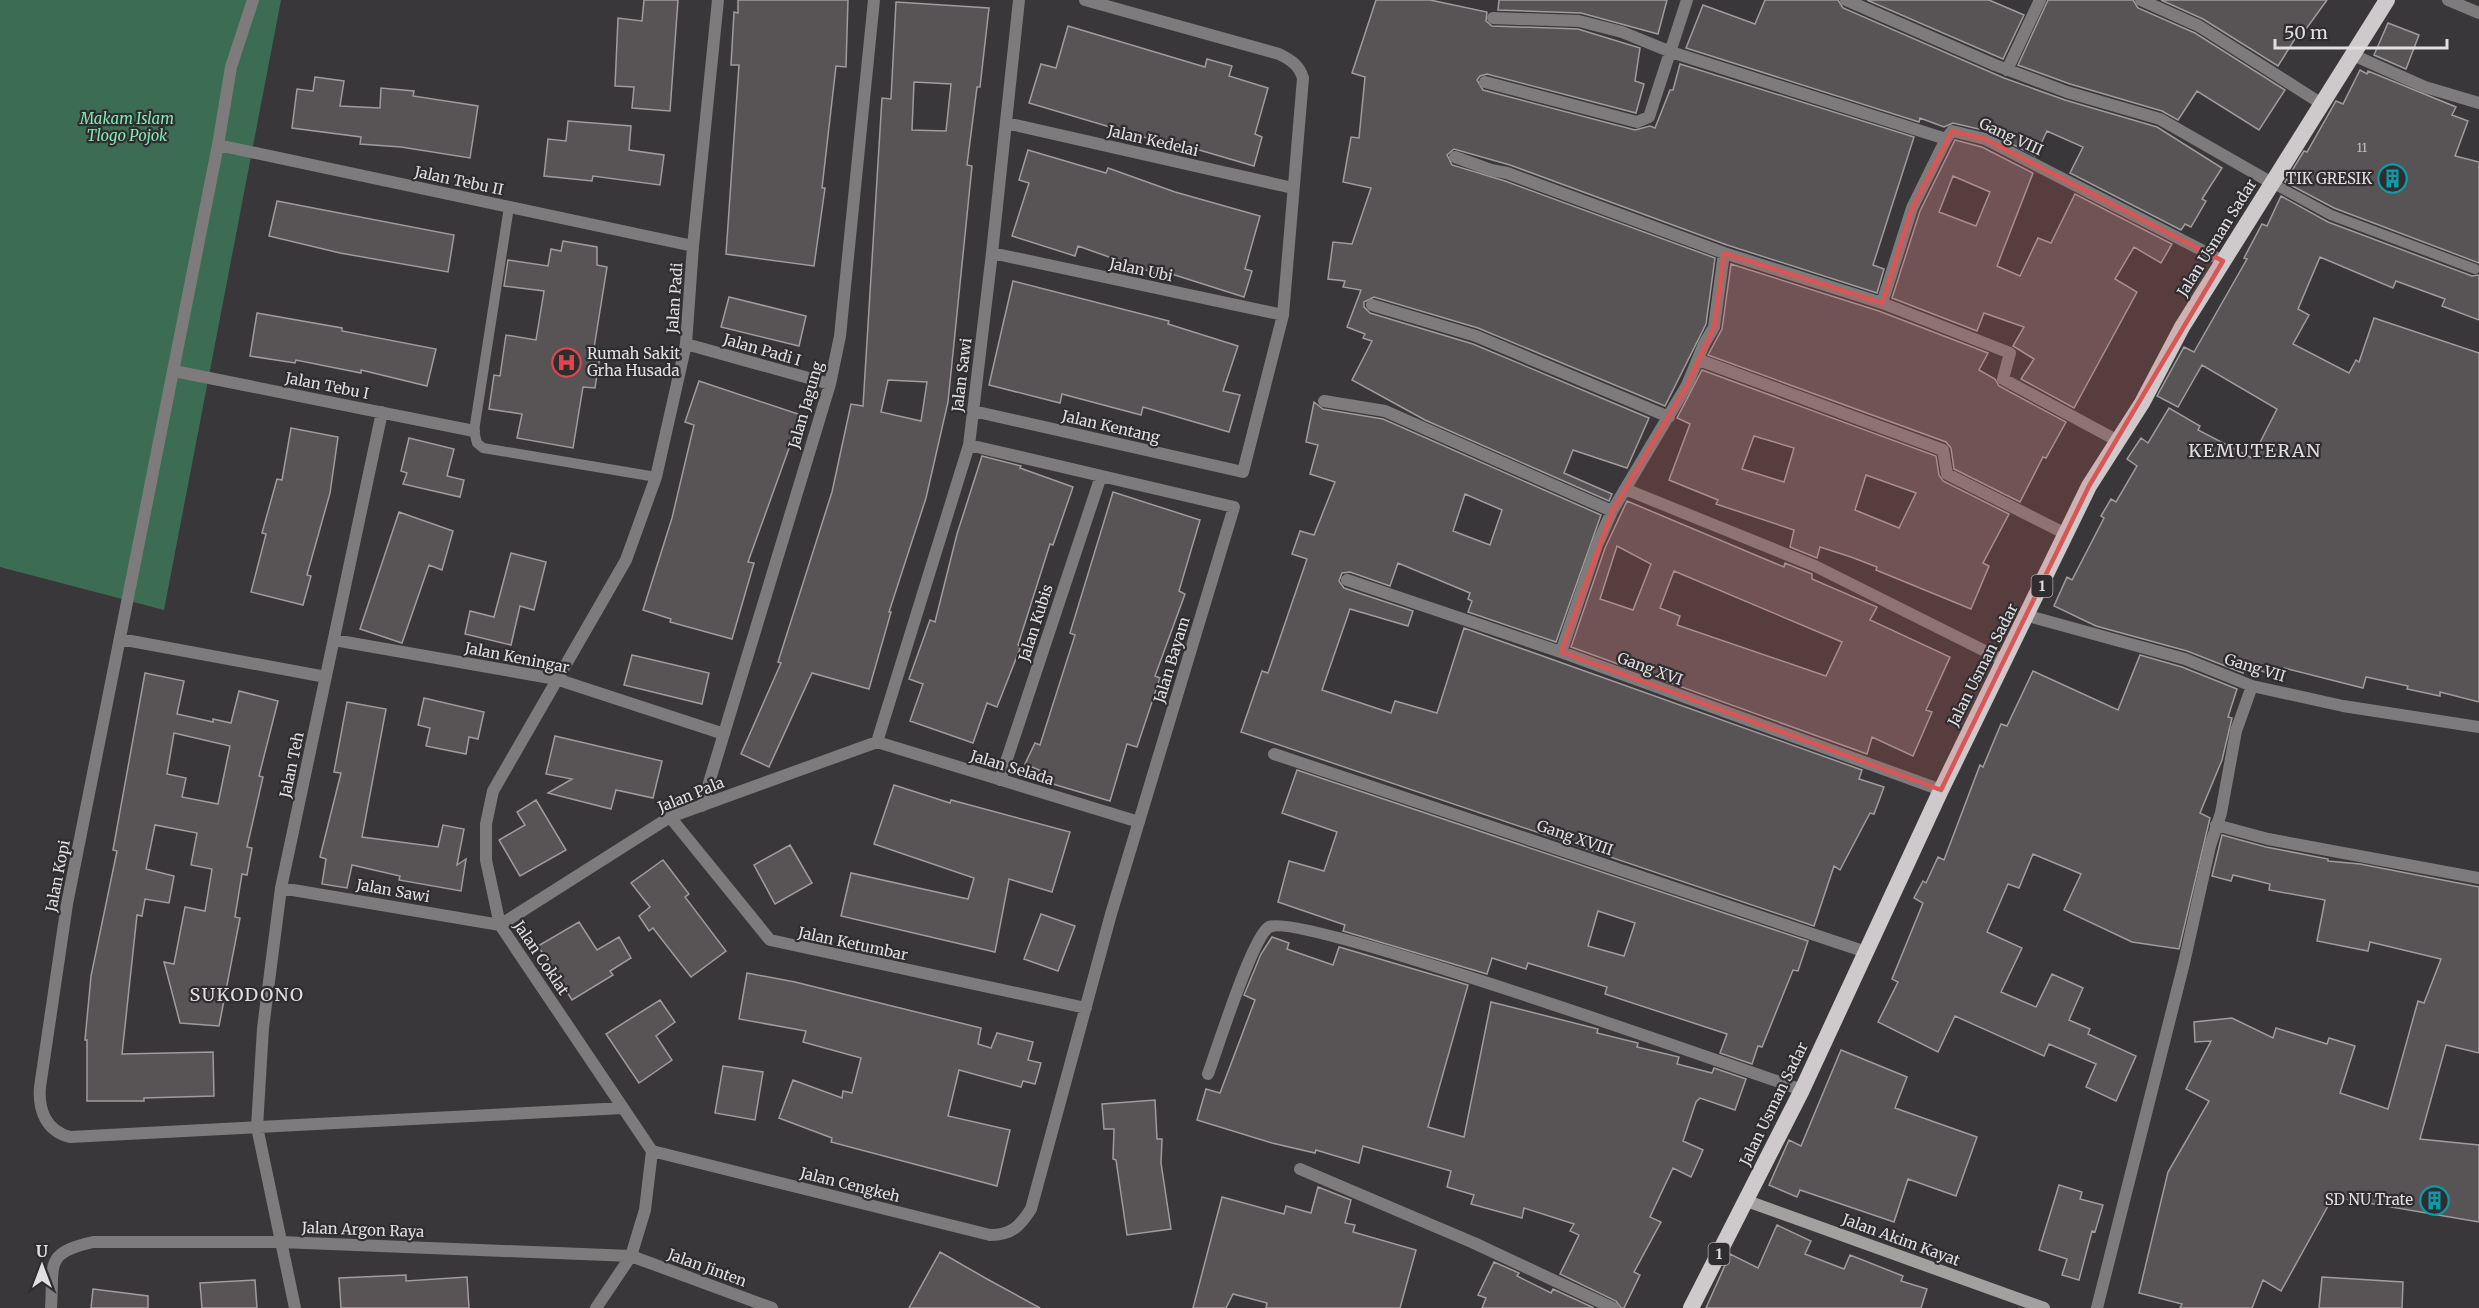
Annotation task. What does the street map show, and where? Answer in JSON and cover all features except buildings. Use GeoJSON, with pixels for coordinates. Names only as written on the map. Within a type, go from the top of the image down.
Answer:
{"type":"FeatureCollection","features":[{"type":"Feature","properties":{"kind":"highway","name":"Jalan Usman Sadar"},"geometry":{"type":"LineString","coordinates":[[1691,1308],[1802,1090],[1941,790],[2003,660],[2028,616],[2089,486],[2118,441],[2223,261],[2387,0]]}},
{"type":"Feature","properties":{"kind":"main road","name":"Jalan Akim Kayat"},"geometry":{"type":"LineString","coordinates":[[1747,1201],[2044,1308]]}},
{"type":"Feature","properties":{"kind":"street","name":"Jalan Kopi"},"geometry":{"type":"LineString","coordinates":[[253,0],[231,67],[174,372],[67,904],[40,1087],[40,1109],[45,1119],[56,1130],[70,1137],[257,1127]]}},
{"type":"Feature","properties":{"kind":"street","name":"Jalan Padi"},"geometry":{"type":"LineString","coordinates":[[556,679],[626,560],[656,477],[686,344],[693,246],[718,0]]}},
{"type":"Feature","properties":{"kind":"street","name":"Jalan Jagung"},"geometry":{"type":"LineString","coordinates":[[702,806],[830,384],[840,336],[874,0]]}},
{"type":"Feature","properties":{"kind":"street","name":"Jalan Sawi"},"geometry":{"type":"LineString","coordinates":[[877,742],[969,445],[1019,0]]}},
{"type":"Feature","properties":{"kind":"street"},"geometry":{"type":"LineString","coordinates":[[1085,0],[1279,54],[1297,66],[1303,78],[1283,315]]}},
{"type":"Feature","properties":{"kind":"street"},"geometry":{"type":"LineString","coordinates":[[1485,82],[1644,122],[1649,117],[1687,0]]}},
{"type":"Feature","properties":{"kind":"street"},"geometry":{"type":"LineString","coordinates":[[1845,0],[2007,70],[2067,92],[2160,119],[2272,183]]}},
{"type":"Feature","properties":{"kind":"street"},"geometry":{"type":"LineString","coordinates":[[2007,70],[2040,0]]}},
{"type":"Feature","properties":{"kind":"street"},"geometry":{"type":"LineString","coordinates":[[2141,0],[2199,26],[2322,104]]}},
{"type":"Feature","properties":{"kind":"street"},"geometry":{"type":"LineString","coordinates":[[2448,0],[2479,13]]}},
{"type":"Feature","properties":{"kind":"street"},"geometry":{"type":"LineString","coordinates":[[1493,18],[1579,21],[1622,32],[1671,52],[1946,139],[1912,208],[1882,303]]}},
{"type":"Feature","properties":{"kind":"street"},"geometry":{"type":"LineString","coordinates":[[2353,55],[2425,87],[2479,103]]}},
{"type":"Feature","properties":{"kind":"street","name":"Jalan Kedelai"},"geometry":{"type":"LineString","coordinates":[[1006,123],[1293,188]]}},
{"type":"Feature","properties":{"kind":"street","name":"Gang VIII"},"geometry":{"type":"LineString","coordinates":[[1946,139],[1952,130],[1985,139],[2223,261]]}},
{"type":"Feature","properties":{"kind":"street","name":"Jalan Tebu II"},"geometry":{"type":"LineString","coordinates":[[218,145],[693,246]]}},
{"type":"Feature","properties":{"kind":"street"},"geometry":{"type":"LineString","coordinates":[[1455,157],[1507,173],[1724,253],[1882,303],[2010,353],[2002,379],[2118,441]]}},
{"type":"Feature","properties":{"kind":"street","name":"Jalan Ubi"},"geometry":{"type":"LineString","coordinates":[[992,253],[1283,315]]}},
{"type":"Feature","properties":{"kind":"street"},"geometry":{"type":"LineString","coordinates":[[1561,652],[1597,545],[1612,511],[1669,417],[1714,327],[1724,253]]}},
{"type":"Feature","properties":{"kind":"street"},"geometry":{"type":"LineString","coordinates":[[1372,305],[1476,336],[1669,417]]}},
{"type":"Feature","properties":{"kind":"street","name":"Jalan Kentang"},"geometry":{"type":"LineString","coordinates":[[973,411],[1243,472],[1283,315]]}},
{"type":"Feature","properties":{"kind":"street","name":"Jalan Padi I"},"geometry":{"type":"LineString","coordinates":[[686,344],[830,384]]}},
{"type":"Feature","properties":{"kind":"street"},"geometry":{"type":"LineString","coordinates":[[1699,360],[1942,450],[1947,474],[2066,534]]}},
{"type":"Feature","properties":{"kind":"street","name":"Jalan Tebu I"},"geometry":{"type":"LineString","coordinates":[[174,372],[474,431]]}},
{"type":"Feature","properties":{"kind":"street"},"geometry":{"type":"LineString","coordinates":[[1324,401],[1386,411],[1612,511]]}},
{"type":"Feature","properties":{"kind":"street","name":"Jalan Teh"},"geometry":{"type":"LineString","coordinates":[[295,1308],[257,1127],[263,1028],[281,888],[382,412]]}},
{"type":"Feature","properties":{"kind":"street"},"geometry":{"type":"LineString","coordinates":[[969,445],[1101,476]]}},
{"type":"Feature","properties":{"kind":"street","name":"Jalan Bayam"},"geometry":{"type":"LineString","coordinates":[[1031,1209],[1139,822],[1234,507],[1101,476]]}},
{"type":"Feature","properties":{"kind":"street","name":"Jalan Kubis"},"geometry":{"type":"LineString","coordinates":[[1000,780],[1101,476]]}},
{"type":"Feature","properties":{"kind":"street"},"geometry":{"type":"LineString","coordinates":[[1625,489],[1815,566],[2003,660]]}},
{"type":"Feature","properties":{"kind":"street","name":"Gang XVI"},"geometry":{"type":"LineString","coordinates":[[1347,580],[1561,652],[1941,790]]}},
{"type":"Feature","properties":{"kind":"street","name":"Gang VII"},"geometry":{"type":"LineString","coordinates":[[2028,616],[2185,659],[2252,686],[2343,706],[2479,727]]}},
{"type":"Feature","properties":{"kind":"street"},"geometry":{"type":"LineString","coordinates":[[120,639],[326,678]]}},
{"type":"Feature","properties":{"kind":"street","name":"Jalan Keningar"},"geometry":{"type":"LineString","coordinates":[[334,640],[556,679],[724,734]]}},
{"type":"Feature","properties":{"kind":"street","name":"Jalan Coklat"},"geometry":{"type":"LineString","coordinates":[[556,679],[493,791],[486,824],[486,860],[500,925],[652,1151]]}},
{"type":"Feature","properties":{"kind":"street"},"geometry":{"type":"LineString","coordinates":[[2097,1308],[2184,963],[2216,825],[2222,813],[2236,731],[2252,686]]}},
{"type":"Feature","properties":{"kind":"street","name":"Jalan Selada"},"geometry":{"type":"LineString","coordinates":[[877,742],[1139,822]]}},
{"type":"Feature","properties":{"kind":"street","name":"Jalan Pala"},"geometry":{"type":"LineString","coordinates":[[500,925],[670,817],[877,742]]}},
{"type":"Feature","properties":{"kind":"street","name":"Gang XVIII"},"geometry":{"type":"LineString","coordinates":[[1274,754],[1866,952]]}},
{"type":"Feature","properties":{"kind":"street","name":"Jalan Ketumbar"},"geometry":{"type":"LineString","coordinates":[[670,817],[770,940],[1086,1008]]}},
{"type":"Feature","properties":{"kind":"street"},"geometry":{"type":"LineString","coordinates":[[2216,825],[2268,838],[2479,878]]}},
{"type":"Feature","properties":{"kind":"street","name":"Jalan Sawi"},"geometry":{"type":"LineString","coordinates":[[281,888],[500,925]]}},
{"type":"Feature","properties":{"kind":"street"},"geometry":{"type":"LineString","coordinates":[[1208,1074],[1251,955],[1264,932],[1275,926],[1325,934],[1417,960],[1802,1090]]}},
{"type":"Feature","properties":{"kind":"street"},"geometry":{"type":"LineString","coordinates":[[257,1127],[622,1108]]}},
{"type":"Feature","properties":{"kind":"street"},"geometry":{"type":"LineString","coordinates":[[596,1308],[631,1256],[645,1210],[652,1151]]}},
{"type":"Feature","properties":{"kind":"street","name":"Jalan Cengkeh"},"geometry":{"type":"LineString","coordinates":[[652,1151],[990,1235],[1011,1233],[1021,1224],[1031,1209]]}},
{"type":"Feature","properties":{"kind":"street"},"geometry":{"type":"LineString","coordinates":[[1300,1169],[1474,1243],[1613,1308]]}},
{"type":"Feature","properties":{"kind":"street","name":"Jalan Argon Raya"},"geometry":{"type":"LineString","coordinates":[[51,1308],[54,1265],[59,1253],[69,1247],[93,1242],[281,1242],[631,1256]]}},
{"type":"Feature","properties":{"kind":"street","name":"Jalan Jinten"},"geometry":{"type":"LineString","coordinates":[[631,1256],[772,1308]]}},
{"type":"Feature","properties":{"kind":"lane"},"geometry":{"type":"LineString","coordinates":[[2272,183],[2331,215],[2475,269]]}},
{"type":"Feature","properties":{"kind":"lane"},"geometry":{"type":"LineString","coordinates":[[509,207],[474,431],[477,443],[483,448],[656,477]]}},
{"type":"Feature","properties":{"kind":"highlighted area"},"geometry":{"type":"Polygon","coordinates":[[[1952,131],[1985,139],[2223,261],[2089,486],[1941,790],[1561,652],[1612,511],[1687,385],[1714,327],[1724,253],[1882,303],[1912,208],[1952,131]]]}},
{"type":"Feature","properties":{"kind":"green space","name":"Makam Islam Tlogo Pojok"},"geometry":{"type":"Polygon","coordinates":[[[0,0],[281,0],[164,610],[0,567],[0,0]]]}},
{"type":"Feature","properties":{"kind":"place","name":"TIK GRESIK"},"geometry":{"type":"Point","coordinates":[2393,179]}},
{"type":"Feature","properties":{"kind":"place","name":"Rumah Sakit Grha Husada"},"geometry":{"type":"Point","coordinates":[566,363]}},
{"type":"Feature","properties":{"kind":"place","name":"SD NU Trate"},"geometry":{"type":"Point","coordinates":[2434,1200]}},
{"type":"Feature","properties":{"kind":"district","name":"KEMUTERAN"},"geometry":{"type":"Point","coordinates":[2255,451]}},
{"type":"Feature","properties":{"kind":"district","name":"SUKODONO"},"geometry":{"type":"Point","coordinates":[247,995]}}]}
